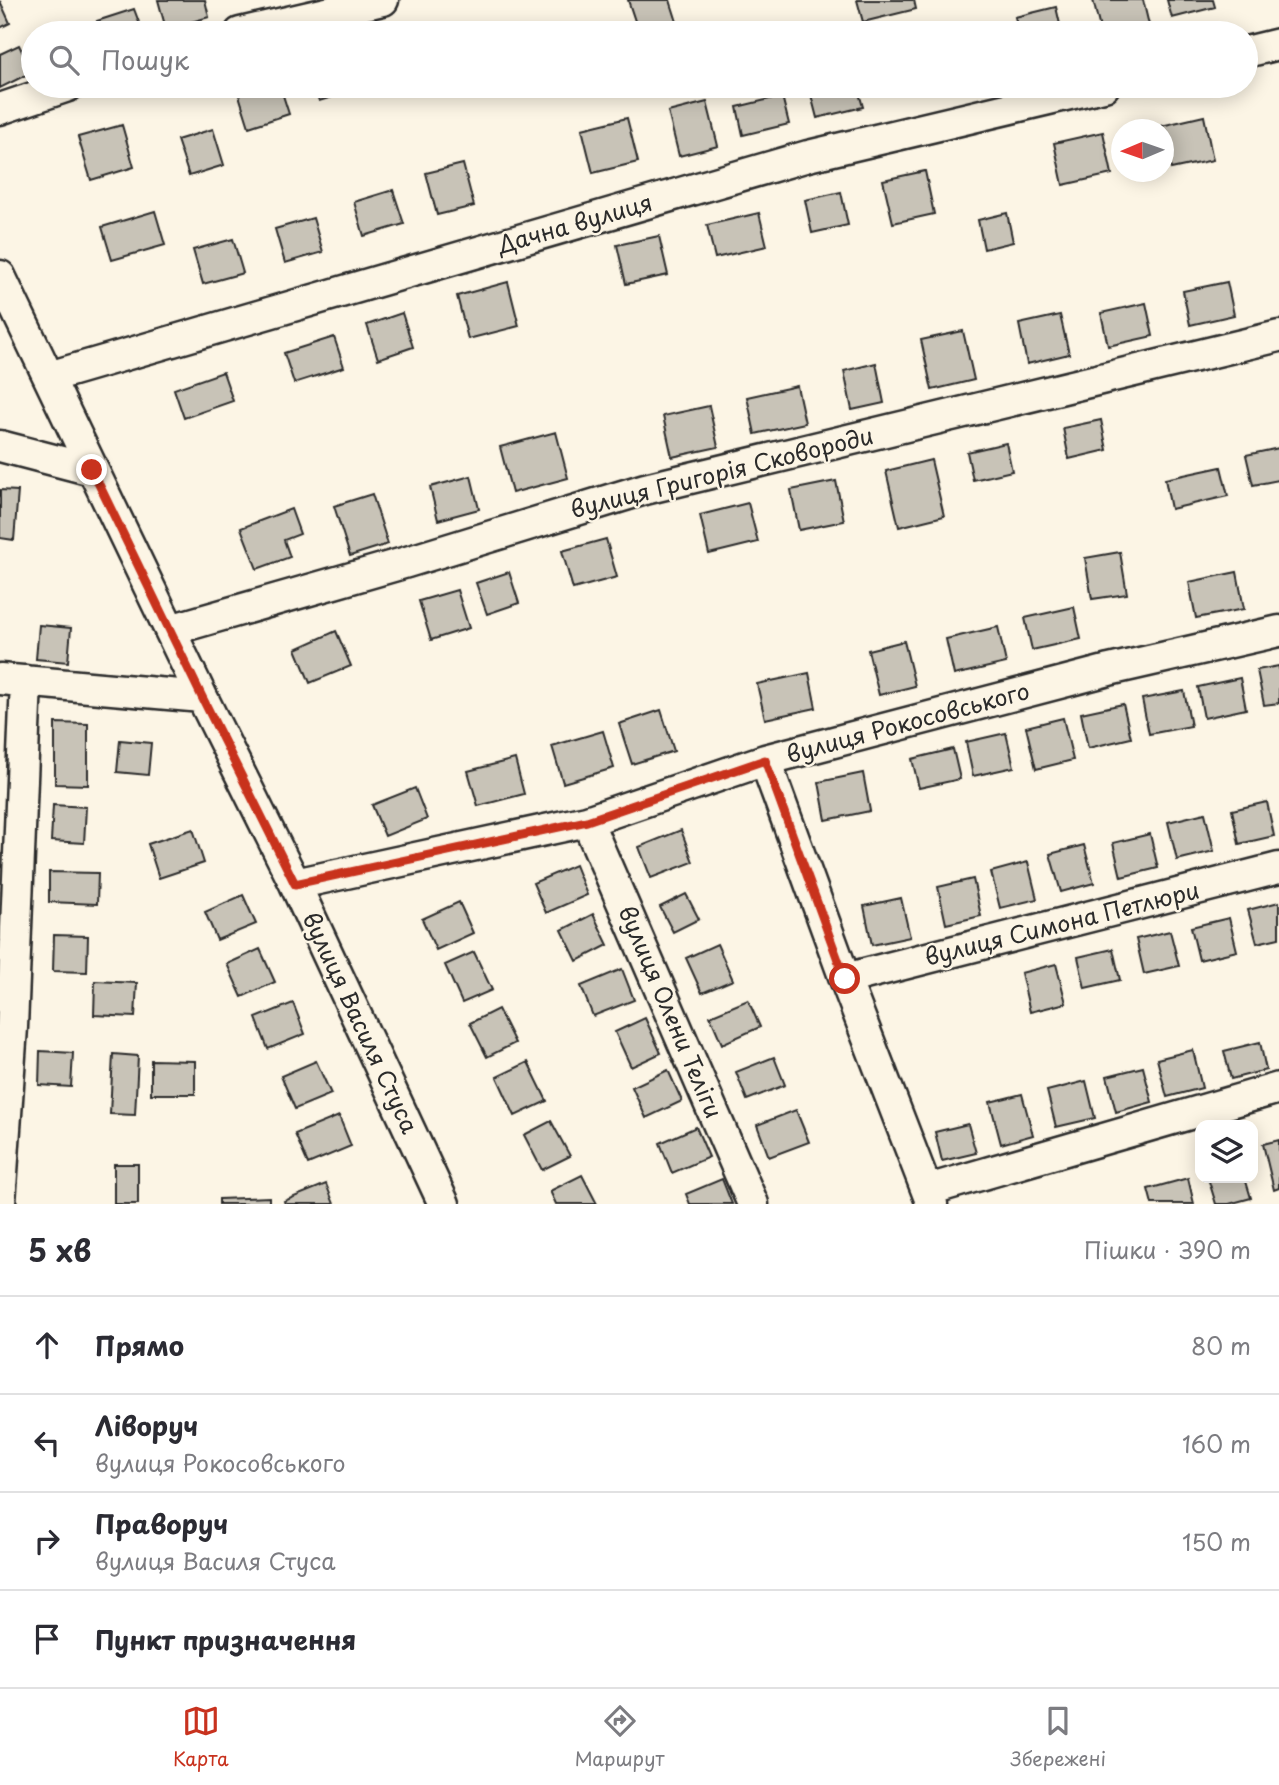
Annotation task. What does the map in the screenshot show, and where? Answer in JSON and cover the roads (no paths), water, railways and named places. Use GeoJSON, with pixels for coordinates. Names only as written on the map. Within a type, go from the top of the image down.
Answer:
{"type":"FeatureCollection","features":[{"type":"Feature","properties":{"kind":"street"},"geometry":{"type":"LineString","coordinates":[[292,21],[383,0]]}},
{"type":"Feature","properties":{"kind":"street"},"geometry":{"type":"LineString","coordinates":[[1258,49],[1279,44]]}},
{"type":"Feature","properties":{"kind":"street"},"geometry":{"type":"LineString","coordinates":[[0,109],[33,98]]}},
{"type":"Feature","properties":{"kind":"street","name":"Дачна вулиця"},"geometry":{"type":"LineString","coordinates":[[49,377],[808,156],[1053,98]]}},
{"type":"Feature","properties":{"kind":"street","name":"вулиця Василя Стуса"},"geometry":{"type":"LineString","coordinates":[[0,276],[295,884],[444,1204]]}},
{"type":"Feature","properties":{"kind":"street","name":"вулиця Григорія Сковороди"},"geometry":{"type":"LineString","coordinates":[[170,629],[407,562],[645,489],[1279,336]]}},
{"type":"Feature","properties":{"kind":"street"},"geometry":{"type":"LineString","coordinates":[[0,446],[92,470]]}},
{"type":"Feature","properties":{"kind":"street","name":"вулиця Рокосовського"},"geometry":{"type":"LineString","coordinates":[[295,884],[587,821],[765,760],[1109,670],[1279,631]]}},
{"type":"Feature","properties":{"kind":"street"},"geometry":{"type":"LineString","coordinates":[[0,1202],[13,680],[202,697]]}},
{"type":"Feature","properties":{"kind":"street"},"geometry":{"type":"LineString","coordinates":[[765,760],[845,979],[930,1197],[1279,1087]]}},
{"type":"Feature","properties":{"kind":"street","name":"вулиця Олени Теліги"},"geometry":{"type":"LineString","coordinates":[[587,821],[753,1204]]}},
{"type":"Feature","properties":{"kind":"street","name":"вулиця Симона Петлюри"},"geometry":{"type":"LineString","coordinates":[[845,979],[1279,869]]}}]}
